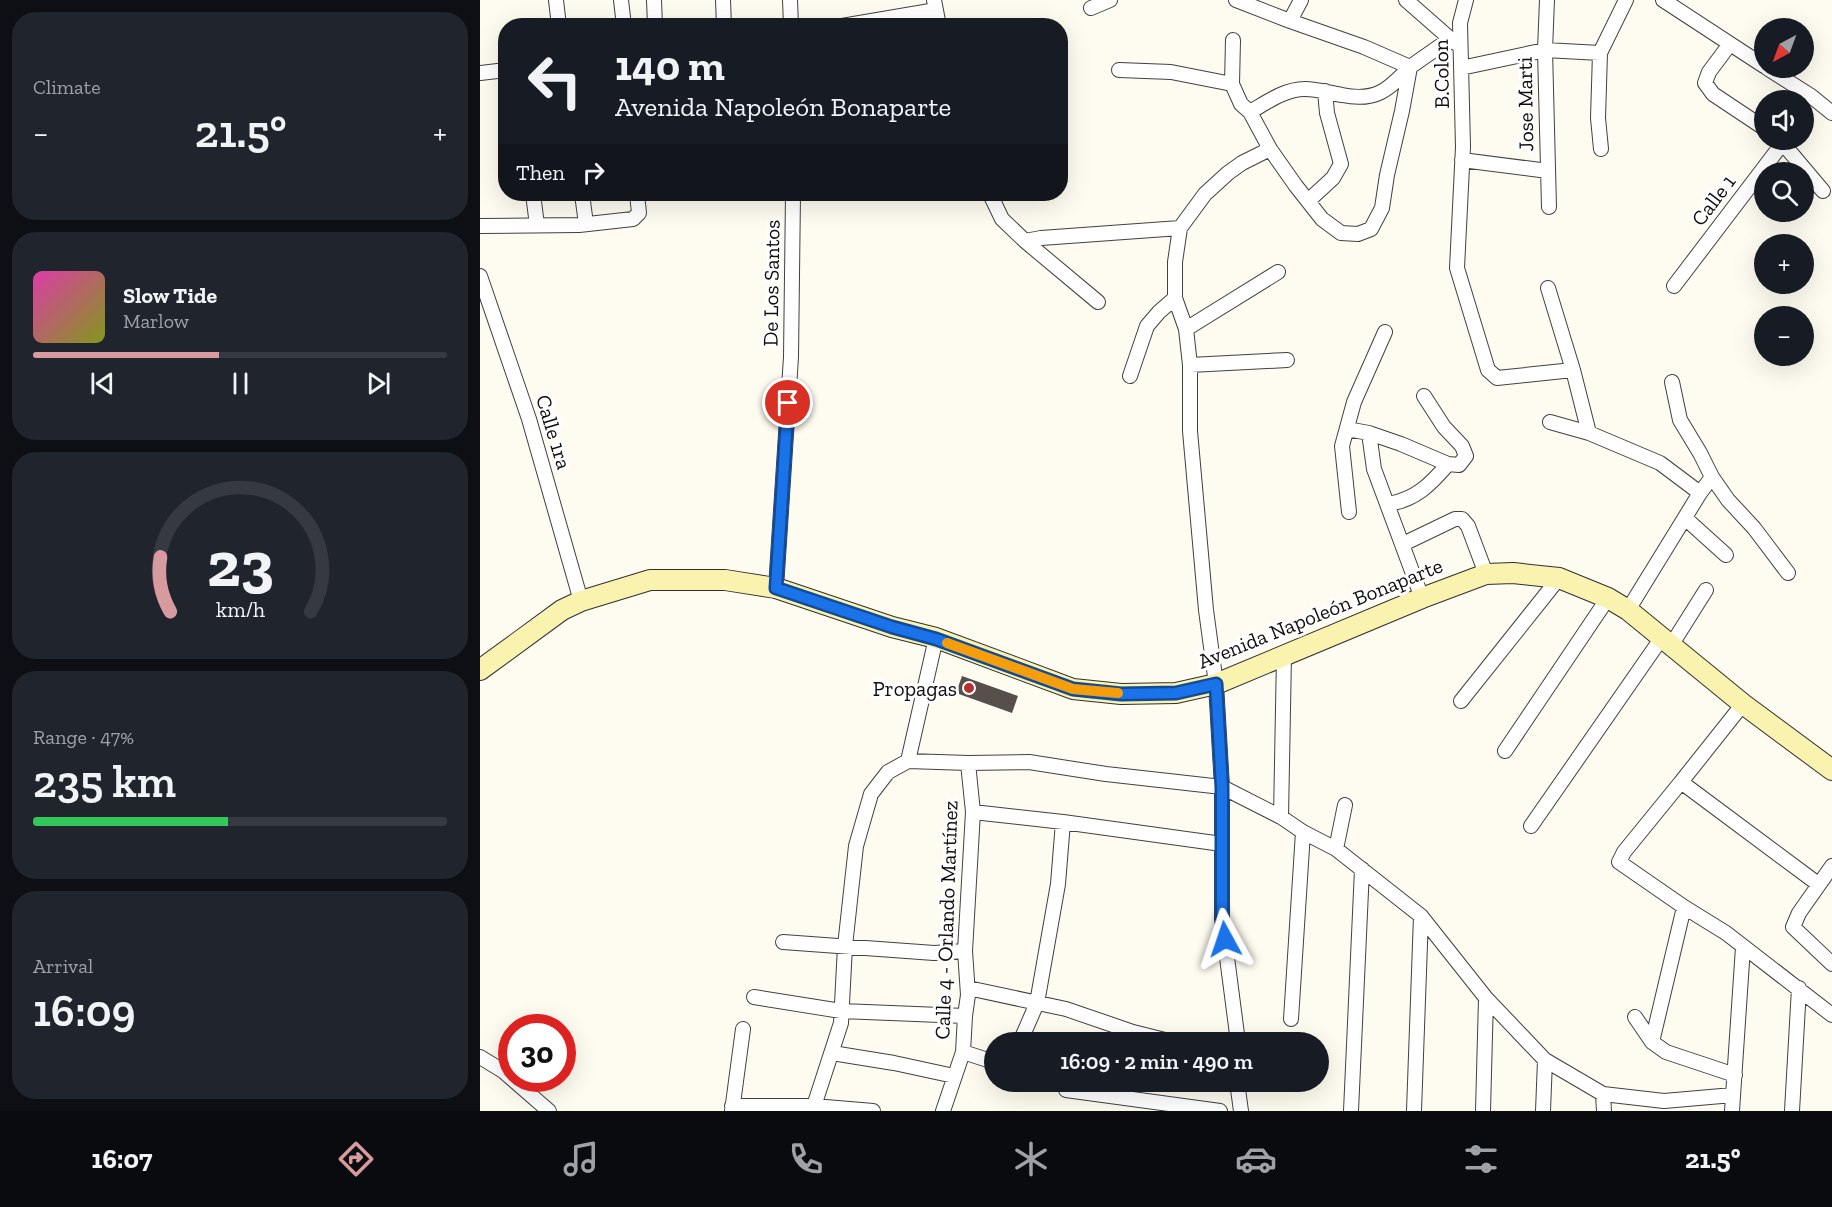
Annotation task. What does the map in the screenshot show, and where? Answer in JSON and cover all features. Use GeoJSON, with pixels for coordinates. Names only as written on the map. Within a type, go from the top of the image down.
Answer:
{"type":"FeatureCollection","features":[{"type":"Feature","properties":{"kind":"main road","name":"Avenida Napoleón Bonaparte"},"geometry":{"type":"LineString","coordinates":[[480,670],[562,610],[581,601],[650,580],[725,580],[776,588],[892,627],[936,639],[1073,689],[1121,694],[1176,693],[1216,684],[1422,598],[1486,574],[1513,573],[1559,578],[1608,598],[1628,610],[1743,704],[1832,770]]}},
{"type":"Feature","properties":{"kind":"street"},"geometry":{"type":"LineString","coordinates":[[556,0],[558,18]]}},
{"type":"Feature","properties":{"kind":"street"},"geometry":{"type":"LineString","coordinates":[[621,0],[623,18]]}},
{"type":"Feature","properties":{"kind":"street"},"geometry":{"type":"LineString","coordinates":[[654,0],[655,18]]}},
{"type":"Feature","properties":{"kind":"street"},"geometry":{"type":"LineString","coordinates":[[723,0],[724,18]]}},
{"type":"Feature","properties":{"kind":"street"},"geometry":{"type":"LineString","coordinates":[[790,0],[791,18]]}},
{"type":"Feature","properties":{"kind":"street"},"geometry":{"type":"LineString","coordinates":[[1090,8],[1110,0]]}},
{"type":"Feature","properties":{"kind":"street"},"geometry":{"type":"LineString","coordinates":[[1236,0],[1364,47],[1410,67]]}},
{"type":"Feature","properties":{"kind":"street"},"geometry":{"type":"LineString","coordinates":[[1290,21],[1301,0]]}},
{"type":"Feature","properties":{"kind":"street"},"geometry":{"type":"LineString","coordinates":[[1406,0],[1461,49]]}},
{"type":"Feature","properties":{"kind":"street","name":"B.Colon"},"geometry":{"type":"LineString","coordinates":[[1466,0],[1461,23],[1463,154],[1457,268],[1488,370],[1497,378],[1573,370]]}},
{"type":"Feature","properties":{"kind":"street","name":"Jose Marti"},"geometry":{"type":"LineString","coordinates":[[1547,0],[1545,50],[1549,207]]}},
{"type":"Feature","properties":{"kind":"street"},"geometry":{"type":"LineString","coordinates":[[1601,148],[1598,118],[1600,53],[1626,0]]}},
{"type":"Feature","properties":{"kind":"street"},"geometry":{"type":"LineString","coordinates":[[1663,0],[1754,60]]}},
{"type":"Feature","properties":{"kind":"street"},"geometry":{"type":"LineString","coordinates":[[877,18],[935,5]]}},
{"type":"Feature","properties":{"kind":"street"},"geometry":{"type":"LineString","coordinates":[[1250,112],[1276,96],[1303,89],[1325,91],[1343,96],[1364,97],[1380,94],[1389,89],[1410,67],[1450,39]]}},
{"type":"Feature","properties":{"kind":"street"},"geometry":{"type":"LineString","coordinates":[[1233,40],[1232,84],[1241,104],[1250,112],[1270,149],[1308,201],[1322,219],[1341,234],[1358,234],[1371,229],[1382,208],[1410,67]]}},
{"type":"Feature","properties":{"kind":"street"},"geometry":{"type":"LineString","coordinates":[[1730,44],[1709,72],[1705,83],[1713,94],[1754,121]]}},
{"type":"Feature","properties":{"kind":"street"},"geometry":{"type":"LineString","coordinates":[[1461,68],[1545,50],[1600,53]]}},
{"type":"Feature","properties":{"kind":"street"},"geometry":{"type":"LineString","coordinates":[[1119,70],[1171,72],[1232,84]]}},
{"type":"Feature","properties":{"kind":"street"},"geometry":{"type":"LineString","coordinates":[[480,73],[498,71]]}},
{"type":"Feature","properties":{"kind":"street"},"geometry":{"type":"LineString","coordinates":[[1782,78],[1801,90]]}},
{"type":"Feature","properties":{"kind":"street"},"geometry":{"type":"LineString","coordinates":[[1308,201],[1333,178],[1341,164],[1327,113],[1325,91]]}},
{"type":"Feature","properties":{"kind":"street"},"geometry":{"type":"LineString","coordinates":[[1814,98],[1832,113]]}},
{"type":"Feature","properties":{"kind":"street"},"geometry":{"type":"LineString","coordinates":[[1237,1032],[1222,919],[1222,787],[1216,684],[1206,610],[1190,431],[1190,365],[1186,329],[1175,298],[1175,262],[1180,228],[1205,194],[1242,163],[1270,149]]}},
{"type":"Feature","properties":{"kind":"street","name":"Calle 1"},"geometry":{"type":"LineString","coordinates":[[1674,286],[1776,150]]}},
{"type":"Feature","properties":{"kind":"street"},"geometry":{"type":"LineString","coordinates":[[1791,150],[1823,191]]}},
{"type":"Feature","properties":{"kind":"street"},"geometry":{"type":"LineString","coordinates":[[1463,154],[1548,171]]}},
{"type":"Feature","properties":{"kind":"street"},"geometry":{"type":"LineString","coordinates":[[534,201],[537,225]]}},
{"type":"Feature","properties":{"kind":"street"},"geometry":{"type":"LineString","coordinates":[[583,201],[586,224]]}},
{"type":"Feature","properties":{"kind":"street"},"geometry":{"type":"LineString","coordinates":[[480,226],[586,224],[633,219],[639,213],[638,201]]}},
{"type":"Feature","properties":{"kind":"street","name":"De Los Santos"},"geometry":{"type":"LineString","coordinates":[[776,588],[791,357],[793,201]]}},
{"type":"Feature","properties":{"kind":"street"},"geometry":{"type":"LineString","coordinates":[[993,201],[1002,219],[1025,242],[1098,302]]}},
{"type":"Feature","properties":{"kind":"street"},"geometry":{"type":"LineString","coordinates":[[1025,242],[1041,238],[1180,228]]}},
{"type":"Feature","properties":{"kind":"street"},"geometry":{"type":"LineString","coordinates":[[1186,329],[1278,273]]}},
{"type":"Feature","properties":{"kind":"street","name":"Calle 1ra"},"geometry":{"type":"LineString","coordinates":[[480,276],[529,419],[581,601]]}},
{"type":"Feature","properties":{"kind":"street"},"geometry":{"type":"LineString","coordinates":[[1548,288],[1589,433]]}},
{"type":"Feature","properties":{"kind":"street"},"geometry":{"type":"LineString","coordinates":[[1130,376],[1147,326],[1175,298]]}},
{"type":"Feature","properties":{"kind":"street"},"geometry":{"type":"LineString","coordinates":[[1349,512],[1342,446],[1354,402],[1385,332]]}},
{"type":"Feature","properties":{"kind":"street"},"geometry":{"type":"LineString","coordinates":[[1190,365],[1287,360]]}},
{"type":"Feature","properties":{"kind":"street"},"geometry":{"type":"LineString","coordinates":[[1672,382],[1680,420],[1712,477],[1788,573]]}},
{"type":"Feature","properties":{"kind":"street"},"geometry":{"type":"LineString","coordinates":[[1347,429],[1369,433],[1401,444],[1448,465],[1459,465],[1466,456],[1462,446],[1444,427],[1424,396]]}},
{"type":"Feature","properties":{"kind":"street"},"geometry":{"type":"LineString","coordinates":[[1550,422],[1589,433],[1660,463],[1700,493]]}},
{"type":"Feature","properties":{"kind":"street"},"geometry":{"type":"LineString","coordinates":[[1369,433],[1374,469],[1389,504],[1422,598]]}},
{"type":"Feature","properties":{"kind":"street"},"geometry":{"type":"LineString","coordinates":[[1389,504],[1402,502],[1426,488],[1448,465]]}},
{"type":"Feature","properties":{"kind":"street"},"geometry":{"type":"LineString","coordinates":[[1628,610],[1712,477]]}},
{"type":"Feature","properties":{"kind":"street"},"geometry":{"type":"LineString","coordinates":[[1685,518],[1726,555]]}},
{"type":"Feature","properties":{"kind":"street"},"geometry":{"type":"LineString","coordinates":[[1403,544],[1455,519],[1462,519],[1468,526],[1486,574]]}},
{"type":"Feature","properties":{"kind":"street"},"geometry":{"type":"LineString","coordinates":[[1461,701],[1559,578]]}},
{"type":"Feature","properties":{"kind":"street"},"geometry":{"type":"LineString","coordinates":[[1531,826],[1706,590]]}},
{"type":"Feature","properties":{"kind":"street"},"geometry":{"type":"LineString","coordinates":[[1505,751],[1608,598]]}},
{"type":"Feature","properties":{"kind":"street"},"geometry":{"type":"LineString","coordinates":[[908,761],[936,639]]}},
{"type":"Feature","properties":{"kind":"street"},"geometry":{"type":"LineString","coordinates":[[1281,818],[1284,655]]}},
{"type":"Feature","properties":{"kind":"street"},"geometry":{"type":"LineString","coordinates":[[1743,704],[1624,852],[1619,862],[1726,933],[1832,1014]]}},
{"type":"Feature","properties":{"kind":"street"},"geometry":{"type":"LineString","coordinates":[[814,1106],[841,1023],[845,946],[856,846],[871,794],[888,772],[908,761],[1029,762],[1106,774],[1222,787],[1336,849],[1421,916],[1486,998],[1545,1060],[1603,1095],[1664,1106],[1733,1095]]}},
{"type":"Feature","properties":{"kind":"street","name":"Calle 4 - Orlando Martínez"},"geometry":{"type":"LineString","coordinates":[[943,1111],[963,1052],[964,1016],[968,988],[965,951],[973,812],[968,763]]}},
{"type":"Feature","properties":{"kind":"street"},"geometry":{"type":"LineString","coordinates":[[1681,782],[1818,885]]}},
{"type":"Feature","properties":{"kind":"street"},"geometry":{"type":"LineString","coordinates":[[1336,849],[1345,805]]}},
{"type":"Feature","properties":{"kind":"street"},"geometry":{"type":"LineString","coordinates":[[973,812],[1222,844]]}},
{"type":"Feature","properties":{"kind":"street"},"geometry":{"type":"LineString","coordinates":[[1024,1032],[1037,1003],[1058,884],[1063,822]]}},
{"type":"Feature","properties":{"kind":"street"},"geometry":{"type":"LineString","coordinates":[[1290,1019],[1303,832]]}},
{"type":"Feature","properties":{"kind":"street"},"geometry":{"type":"LineString","coordinates":[[1832,866],[1799,913],[1792,927],[1832,964]]}},
{"type":"Feature","properties":{"kind":"street"},"geometry":{"type":"LineString","coordinates":[[1351,1111],[1362,869]]}},
{"type":"Feature","properties":{"kind":"street"},"geometry":{"type":"LineString","coordinates":[[1652,1042],[1684,907]]}},
{"type":"Feature","properties":{"kind":"street"},"geometry":{"type":"LineString","coordinates":[[1414,1111],[1421,916]]}},
{"type":"Feature","properties":{"kind":"street"},"geometry":{"type":"LineString","coordinates":[[783,942],[934,953],[965,951]]}},
{"type":"Feature","properties":{"kind":"street"},"geometry":{"type":"LineString","coordinates":[[1732,1111],[1743,947]]}},
{"type":"Feature","properties":{"kind":"street"},"geometry":{"type":"LineString","coordinates":[[968,988],[1066,1009],[1133,1032]]}},
{"type":"Feature","properties":{"kind":"street"},"geometry":{"type":"LineString","coordinates":[[1792,1111],[1798,988]]}},
{"type":"Feature","properties":{"kind":"street"},"geometry":{"type":"LineString","coordinates":[[754,997],[842,1011],[964,1016]]}},
{"type":"Feature","properties":{"kind":"street"},"geometry":{"type":"LineString","coordinates":[[1483,1111],[1486,998]]}},
{"type":"Feature","properties":{"kind":"street"},"geometry":{"type":"LineString","coordinates":[[1635,1017],[1652,1042],[1666,1052],[1735,1075]]}},
{"type":"Feature","properties":{"kind":"street"},"geometry":{"type":"LineString","coordinates":[[743,1029],[732,1109],[814,1106],[873,1111]]}},
{"type":"Feature","properties":{"kind":"street"},"geometry":{"type":"LineString","coordinates":[[963,1052],[984,1059]]}},
{"type":"Feature","properties":{"kind":"street"},"geometry":{"type":"LineString","coordinates":[[832,1053],[954,1076]]}},
{"type":"Feature","properties":{"kind":"street"},"geometry":{"type":"LineString","coordinates":[[480,1057],[503,1071],[549,1111]]}},
{"type":"Feature","properties":{"kind":"street"},"geometry":{"type":"LineString","coordinates":[[1543,1111],[1545,1060]]}},
{"type":"Feature","properties":{"kind":"street"},"geometry":{"type":"LineString","coordinates":[[1081,1092],[1220,1111]]}},
{"type":"Feature","properties":{"kind":"street"},"geometry":{"type":"LineString","coordinates":[[1238,1092],[1241,1111]]}},
{"type":"Feature","properties":{"kind":"street"},"geometry":{"type":"LineString","coordinates":[[1603,1095],[1604,1111]]}},
{"type":"Feature","properties":{"kind":"building"},"geometry":{"type":"Polygon","coordinates":[[[962,676],[1018,696],[1012,713],[956,693],[962,676]]]}},
{"type":"Feature","properties":{"kind":"slow traffic"},"geometry":{"type":"LineString","coordinates":[[947,643],[1073,689],[1118,693]]}},
{"type":"Feature","properties":{"kind":"place","name":"Propagas"},"geometry":{"type":"Point","coordinates":[969,688]}},
{"type":"Feature","properties":{"kind":"route"},"geometry":{"type":"LineString","coordinates":[[788,403],[776,588],[892,627],[936,639],[1073,689],[1121,694],[1176,693],[1216,684],[1222,787],[1222,919],[1225,939]]}}]}
